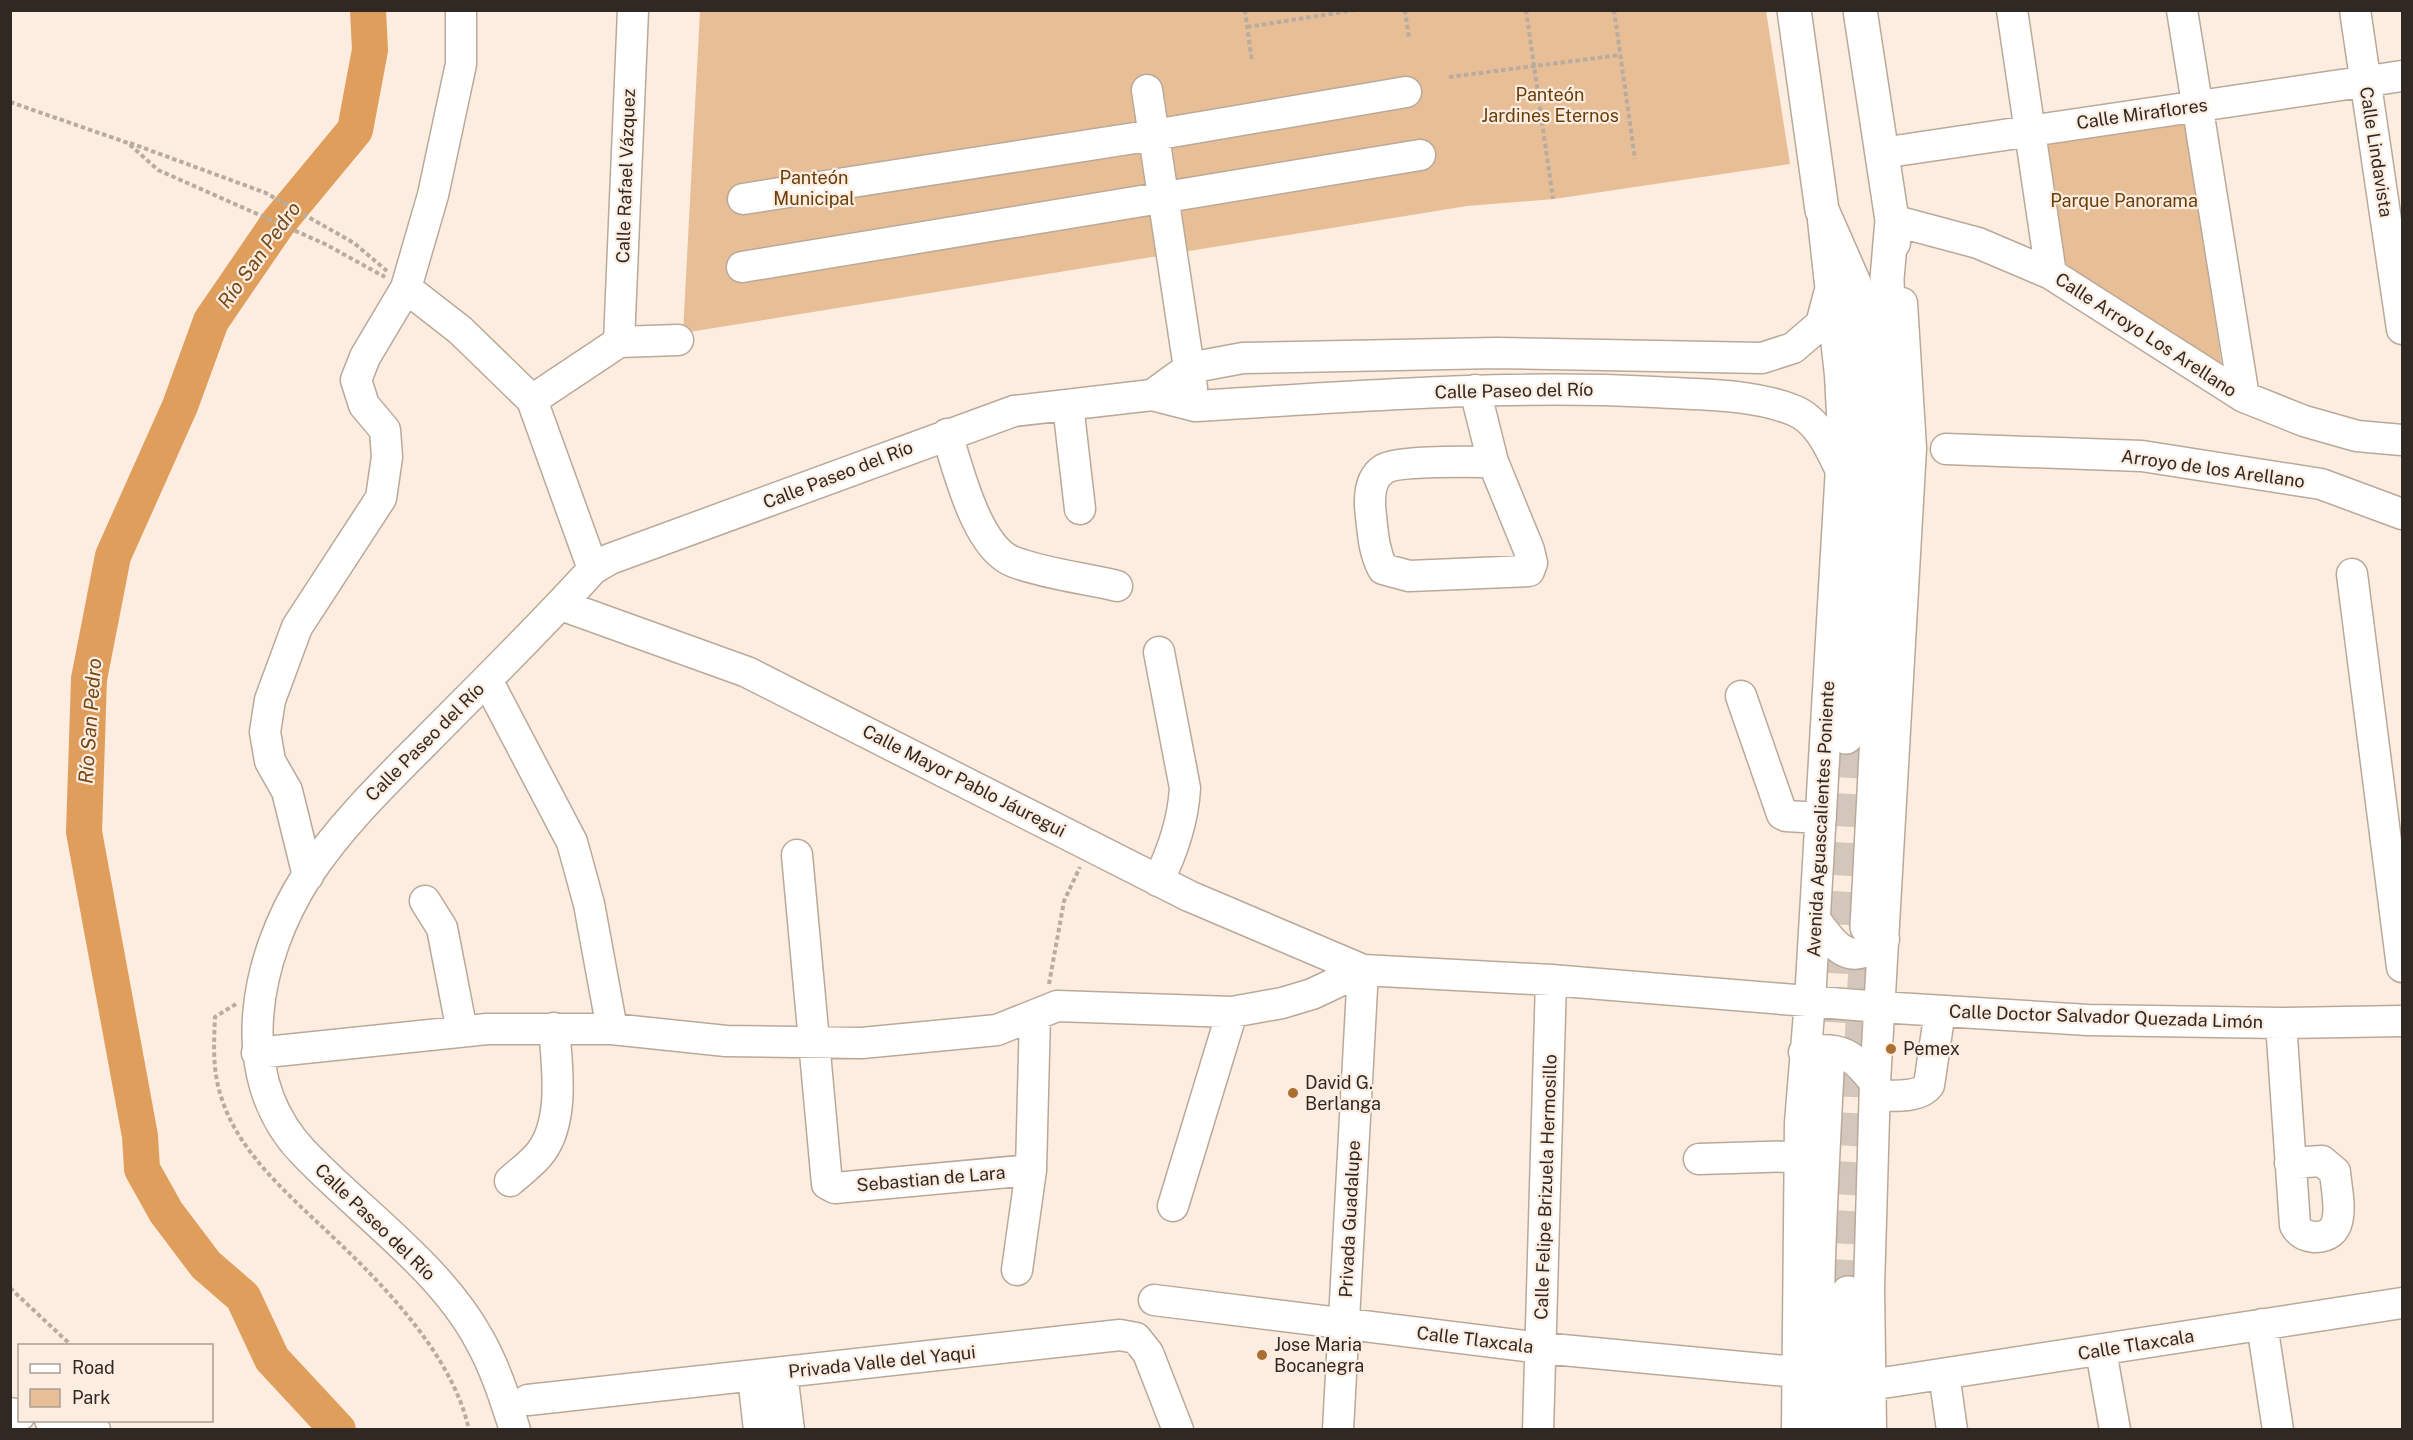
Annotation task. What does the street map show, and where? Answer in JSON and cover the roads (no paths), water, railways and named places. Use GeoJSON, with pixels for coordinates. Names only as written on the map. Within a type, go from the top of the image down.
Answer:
{"type":"FeatureCollection","features":[{"type":"Feature","properties":{"kind":"main road","name":"Avenida Aguascalientes Poniente"},"geometry":{"type":"LineString","coordinates":[[1794,10],[1822,210],[1854,283],[1865,446],[1846,738]]}},
{"type":"Feature","properties":{"kind":"main road"},"geometry":{"type":"LineString","coordinates":[[1860,10],[1892,220],[1887,279],[1892,447],[1875,933]]}},
{"type":"Feature","properties":{"kind":"main road","name":"Avenida Aguascalientes Poniente"},"geometry":{"type":"LineString","coordinates":[[1816,1062],[1818,1430]]}},
{"type":"Feature","properties":{"kind":"main road"},"geometry":{"type":"LineString","coordinates":[[1848,1293],[1849,1430]]}},
{"type":"Feature","properties":{"kind":"street"},"geometry":{"type":"LineString","coordinates":[[308,876],[287,790],[270,761],[265,732],[270,700],[297,627],[381,498],[387,457],[384,430],[364,405],[356,380],[365,357],[406,288],[433,195],[462,64],[461,10]]}},
{"type":"Feature","properties":{"kind":"street","name":"Calle Rafael Vázquez"},"geometry":{"type":"LineString","coordinates":[[619,342],[633,10]]}},
{"type":"Feature","properties":{"kind":"street"},"geometry":{"type":"LineString","coordinates":[[2012,10],[2051,274]]}},
{"type":"Feature","properties":{"kind":"street"},"geometry":{"type":"LineString","coordinates":[[2182,10],[2244,398]]}},
{"type":"Feature","properties":{"kind":"street","name":"Calle Lindavista"},"geometry":{"type":"LineString","coordinates":[[2355,10],[2403,329]]}},
{"type":"Feature","properties":{"kind":"street","name":"Calle Miraflores"},"geometry":{"type":"LineString","coordinates":[[1882,153],[2403,76]]}},
{"type":"Feature","properties":{"kind":"street"},"geometry":{"type":"LineString","coordinates":[[1147,90],[1195,406]]}},
{"type":"Feature","properties":{"kind":"street"},"geometry":{"type":"LineString","coordinates":[[743,199],[1154,135],[1406,92]]}},
{"type":"Feature","properties":{"kind":"street"},"geometry":{"type":"LineString","coordinates":[[742,267],[1420,155]]}},
{"type":"Feature","properties":{"kind":"street","name":"Avenida Aguascalientes Poniente"},"geometry":{"type":"LineString","coordinates":[[1797,1430],[1800,1156],[1816,1062],[1810,1000],[1844,433],[1822,210]]}},
{"type":"Feature","properties":{"kind":"street","name":"Calle Arroyo Los Arellano"},"geometry":{"type":"LineString","coordinates":[[1892,220],[1978,243],[2051,274],[2244,398],[2325,427],[2358,436],[2403,440]]}},
{"type":"Feature","properties":{"kind":"street"},"geometry":{"type":"LineString","coordinates":[[406,288],[460,330],[532,400],[593,569]]}},
{"type":"Feature","properties":{"kind":"street","name":"Calle Paseo del Río"},"geometry":{"type":"LineString","coordinates":[[1152,395],[1189,368],[1243,358],[1497,352],[1762,358],[1793,348],[1821,324],[1829,291]]}},
{"type":"Feature","properties":{"kind":"street"},"geometry":{"type":"LineString","coordinates":[[532,400],[619,342],[678,340]]}},
{"type":"Feature","properties":{"kind":"street"},"geometry":{"type":"LineString","coordinates":[[1475,390],[1493,462],[1529,550],[1532,563],[1529,571],[1408,576],[1383,569],[1376,555],[1369,501],[1373,481],[1384,469],[1410,465],[1493,462]]}},
{"type":"Feature","properties":{"kind":"street","name":"Calle Paseo del Río"},"geometry":{"type":"LineString","coordinates":[[515,1430],[480,1340],[457,1306],[429,1273],[300,1149],[280,1119],[266,1092],[257,1053],[257,1020],[262,987],[288,910],[308,876],[367,800],[561,605],[593,569],[610,559],[1014,411],[1152,395],[1195,406],[1475,390],[1605,390],[1764,401],[1796,411],[1824,435],[1842,473]]}},
{"type":"Feature","properties":{"kind":"street"},"geometry":{"type":"LineString","coordinates":[[1068,405],[1080,509]]}},
{"type":"Feature","properties":{"kind":"street"},"geometry":{"type":"LineString","coordinates":[[947,434],[964,487],[990,545],[1012,562],[1117,586]]}},
{"type":"Feature","properties":{"kind":"street","name":"Arroyo de los Arellano"},"geometry":{"type":"LineString","coordinates":[[1946,449],[2142,456],[2321,484],[2403,514]]}},
{"type":"Feature","properties":{"kind":"street"},"geometry":{"type":"LineString","coordinates":[[2352,574],[2403,967]]}},
{"type":"Feature","properties":{"kind":"street","name":"Calle Mayor Pablo Jáuregui"},"geometry":{"type":"LineString","coordinates":[[561,605],[747,672],[1158,881],[1363,970]]}},
{"type":"Feature","properties":{"kind":"street"},"geometry":{"type":"LineString","coordinates":[[1158,881],[1173,851],[1184,810],[1185,788],[1159,652]]}},
{"type":"Feature","properties":{"kind":"street"},"geometry":{"type":"LineString","coordinates":[[487,680],[572,842],[588,904],[612,1029]]}},
{"type":"Feature","properties":{"kind":"street"},"geometry":{"type":"LineString","coordinates":[[1741,696],[1782,814],[1821,818]]}},
{"type":"Feature","properties":{"kind":"street"},"geometry":{"type":"LineString","coordinates":[[797,855],[814,1044]]}},
{"type":"Feature","properties":{"kind":"street"},"geometry":{"type":"LineString","coordinates":[[425,902],[442,928],[462,1031]]}},
{"type":"Feature","properties":{"kind":"street"},"geometry":{"type":"LineString","coordinates":[[1815,920],[1835,946],[1845,952],[1868,951],[1875,933]]}},
{"type":"Feature","properties":{"kind":"street"},"geometry":{"type":"LineString","coordinates":[[1871,1430],[1869,1288],[1880,1007],[1875,933]]}},
{"type":"Feature","properties":{"kind":"street"},"geometry":{"type":"LineString","coordinates":[[257,1053],[462,1031],[554,1028],[612,1029],[726,1041],[862,1043],[997,1030],[1057,1006],[1232,1012],[1282,1003],[1312,994],[1363,970]]}},
{"type":"Feature","properties":{"kind":"street","name":"Calle Doctor Salvador Quezada Limón"},"geometry":{"type":"LineString","coordinates":[[1363,970],[1551,980],[1880,1007],[2088,1020],[2281,1023],[2403,1021]]}},
{"type":"Feature","properties":{"kind":"street","name":"Privada Guadalupe"},"geometry":{"type":"LineString","coordinates":[[1338,1430],[1363,970]]}},
{"type":"Feature","properties":{"kind":"street","name":"Calle Felipe Brizuela Hermosillo"},"geometry":{"type":"LineString","coordinates":[[1538,1430],[1551,980]]}},
{"type":"Feature","properties":{"kind":"street"},"geometry":{"type":"LineString","coordinates":[[1875,1089],[1918,1094],[1925,1090],[1929,1085],[1940,1011]]}},
{"type":"Feature","properties":{"kind":"street"},"geometry":{"type":"LineString","coordinates":[[1017,1270],[1031,1170],[1040,1012]]}},
{"type":"Feature","properties":{"kind":"street"},"geometry":{"type":"LineString","coordinates":[[1173,1206],[1232,1012]]}},
{"type":"Feature","properties":{"kind":"street"},"geometry":{"type":"LineString","coordinates":[[2281,1023],[2290,1163]]}},
{"type":"Feature","properties":{"kind":"street"},"geometry":{"type":"LineString","coordinates":[[510,1181],[542,1152],[553,1123],[559,1090],[554,1028]]}},
{"type":"Feature","properties":{"kind":"street","name":"Sebastian de Lara"},"geometry":{"type":"LineString","coordinates":[[814,1044],[830,1187],[1031,1170]]}},
{"type":"Feature","properties":{"kind":"street"},"geometry":{"type":"LineString","coordinates":[[1816,1062],[1839,1050],[1862,1065],[1875,1089]]}},
{"type":"Feature","properties":{"kind":"street"},"geometry":{"type":"LineString","coordinates":[[1699,1159],[1800,1156]]}},
{"type":"Feature","properties":{"kind":"street","name":"Calle Tlaxcala"},"geometry":{"type":"LineString","coordinates":[[1154,1300],[1541,1348],[1796,1372]]}},
{"type":"Feature","properties":{"kind":"street","name":"Calle Tlaxcala"},"geometry":{"type":"LineString","coordinates":[[1870,1385],[2403,1303]]}},
{"type":"Feature","properties":{"kind":"street"},"geometry":{"type":"LineString","coordinates":[[2262,1324],[2278,1430]]}},
{"type":"Feature","properties":{"kind":"street","name":"Privada Valle del Yaqui"},"geometry":{"type":"LineString","coordinates":[[528,1400],[1120,1335],[1136,1338],[1148,1353],[1178,1430]]}},
{"type":"Feature","properties":{"kind":"street"},"geometry":{"type":"LineString","coordinates":[[2102,1351],[2115,1430]]}},
{"type":"Feature","properties":{"kind":"street"},"geometry":{"type":"LineString","coordinates":[[782,1373],[789,1430]]}},
{"type":"Feature","properties":{"kind":"street"},"geometry":{"type":"LineString","coordinates":[[1944,1374],[1952,1430]]}},
{"type":"Feature","properties":{"kind":"street"},"geometry":{"type":"LineString","coordinates":[[753,1376],[759,1430]]}},
{"type":"Feature","properties":{"kind":"street"},"geometry":{"type":"LineString","coordinates":[[59,1422],[95,1430]]}},
{"type":"Feature","properties":{"kind":"waterway","name":"Río San Pedro"},"geometry":{"type":"LineString","coordinates":[[338,1430],[272,1359],[243,1297],[206,1265],[166,1212],[142,1169],[140,1136],[84,832],[89,679],[113,556],[180,406],[211,321],[278,223],[355,130],[370,50],[368,10]]}},
{"type":"Feature","properties":{"kind":"tunnel"},"geometry":{"type":"LineString","coordinates":[[1827,1071],[1846,737]]}},
{"type":"Feature","properties":{"kind":"tunnel"},"geometry":{"type":"LineString","coordinates":[[1848,1293],[1867,927]]}},
{"type":"Feature","properties":{"kind":"place","name":"Pemex"},"geometry":{"type":"Point","coordinates":[1891,1049]}},
{"type":"Feature","properties":{"kind":"place","name":"David G. Berlanga"},"geometry":{"type":"Point","coordinates":[1293,1093]}},
{"type":"Feature","properties":{"kind":"place","name":"Jose Maria Bocanegra"},"geometry":{"type":"Point","coordinates":[1262,1355]}},
{"type":"Feature","properties":{"kind":"park label","name":"Panteón Jardines Eternos"},"geometry":{"type":"Point","coordinates":[1550,106]}},
{"type":"Feature","properties":{"kind":"park label","name":"Panteón Municipal"},"geometry":{"type":"Point","coordinates":[814,188]}},
{"type":"Feature","properties":{"kind":"park label","name":"Parque Panorama"},"geometry":{"type":"Point","coordinates":[2124,201]}}]}
